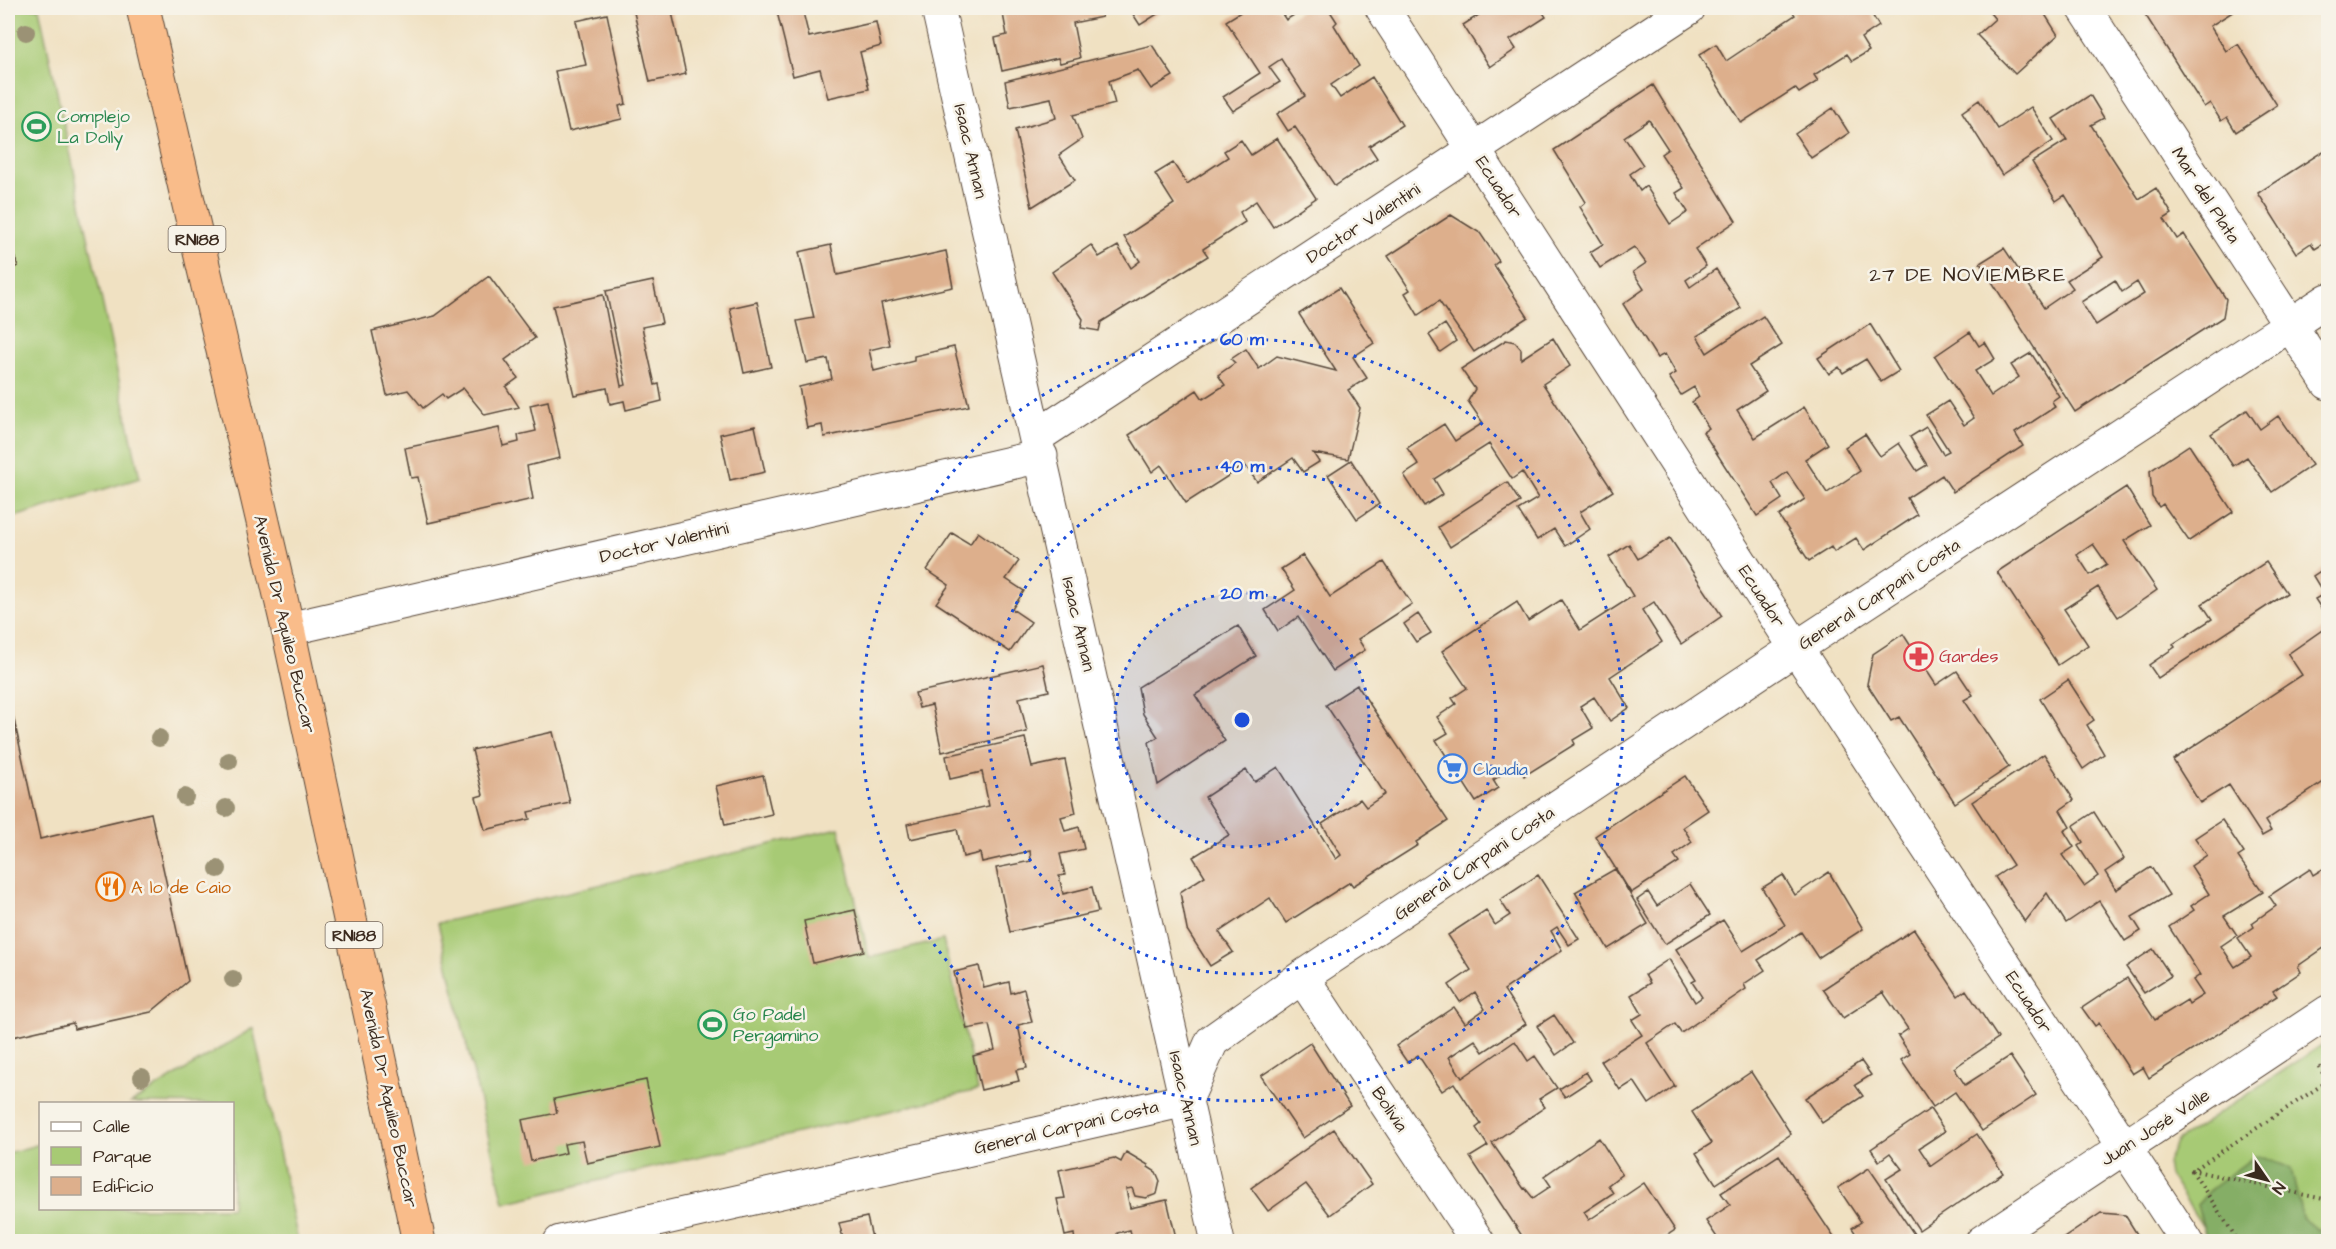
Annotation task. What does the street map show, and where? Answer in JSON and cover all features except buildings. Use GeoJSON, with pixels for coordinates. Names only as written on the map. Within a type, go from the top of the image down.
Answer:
{"type":"FeatureCollection","features":[{"type":"Feature","properties":{"kind":"highway","name":"Avenida Dr Aquileo Buccar"},"geometry":{"type":"LineString","coordinates":[[143,8],[288,629],[419,1242]]}},
{"type":"Feature","properties":{"kind":"street","name":"Isaac Annan"},"geometry":{"type":"LineString","coordinates":[[938,8],[1218,1242]]}},
{"type":"Feature","properties":{"kind":"street","name":"Ecuador"},"geometry":{"type":"LineString","coordinates":[[1382,8],[1796,648],[2187,1242]]}},
{"type":"Feature","properties":{"kind":"street","name":"Doctor Valentini"},"geometry":{"type":"LineString","coordinates":[[288,629],[1038,447],[1475,149],[1689,8]]}},
{"type":"Feature","properties":{"kind":"street","name":"Mar del Plata"},"geometry":{"type":"LineString","coordinates":[[2084,8],[2328,383]]}},
{"type":"Feature","properties":{"kind":"street","name":"General Carpani Costa"},"geometry":{"type":"LineString","coordinates":[[560,1242],[1186,1100],[1212,1041],[1302,977],[1796,648],[2328,300]]}},
{"type":"Feature","properties":{"kind":"street","name":"Bolivia"},"geometry":{"type":"LineString","coordinates":[[1302,977],[1478,1242]]}},
{"type":"Feature","properties":{"kind":"street","name":"Juan José Valle"},"geometry":{"type":"LineString","coordinates":[[1982,1242],[2328,1012]]}},
{"type":"Feature","properties":{"kind":"path"},"geometry":{"type":"LineString","coordinates":[[2192,1171],[2328,1080]]}},
{"type":"Feature","properties":{"kind":"path"},"geometry":{"type":"LineString","coordinates":[[2181,1167],[2328,1200]]}},
{"type":"Feature","properties":{"kind":"path"},"geometry":{"type":"LineString","coordinates":[[2192,1171],[2239,1242]]}},
{"type":"Feature","properties":{"kind":"green space"},"geometry":{"type":"Polygon","coordinates":[[[8,8],[39,8],[140,478],[8,519],[8,8]]]}},
{"type":"Feature","properties":{"kind":"green space","name":"Go Padel Pergamino"},"geometry":{"type":"Polygon","coordinates":[[[839,828],[869,958],[943,940],[978,1090],[504,1203],[438,923],[839,828]]]}},
{"type":"Feature","properties":{"kind":"green space"},"geometry":{"type":"Polygon","coordinates":[[[253,1028],[298,1241],[8,1241],[8,1153],[39,1144],[39,1210],[234,1210],[234,1102],[133,1102],[253,1028]]]}},
{"type":"Feature","properties":{"kind":"green space"},"geometry":{"type":"Polygon","coordinates":[[[2328,1041],[2328,1241],[2212,1241],[2169,1175],[2167,1162],[2177,1141],[2328,1041]]]}},
{"type":"Feature","properties":{"kind":"green space"},"geometry":{"type":"Polygon","coordinates":[[[2256,1155],[2291,1168],[2302,1217],[2318,1230],[2328,1228],[2328,1241],[2207,1241],[2197,1205],[2212,1188],[2256,1155]]]}},
{"type":"Feature","properties":{"kind":"place","name":"Complejo La Dolly"},"geometry":{"type":"Point","coordinates":[36,126]}},
{"type":"Feature","properties":{"kind":"place","name":"Gardes"},"geometry":{"type":"Point","coordinates":[1918,656]}},
{"type":"Feature","properties":{"kind":"place","name":"Claudia"},"geometry":{"type":"Point","coordinates":[1452,769]}},
{"type":"Feature","properties":{"kind":"place","name":"A lo de Caio"},"geometry":{"type":"Point","coordinates":[110,887]}},
{"type":"Feature","properties":{"kind":"place","name":"Go Padel Pergamino"},"geometry":{"type":"Point","coordinates":[712,1024]}},
{"type":"Feature","properties":{"kind":"district","name":"27 DE NOVIEMBRE"},"geometry":{"type":"Point","coordinates":[1968,274]}}]}
